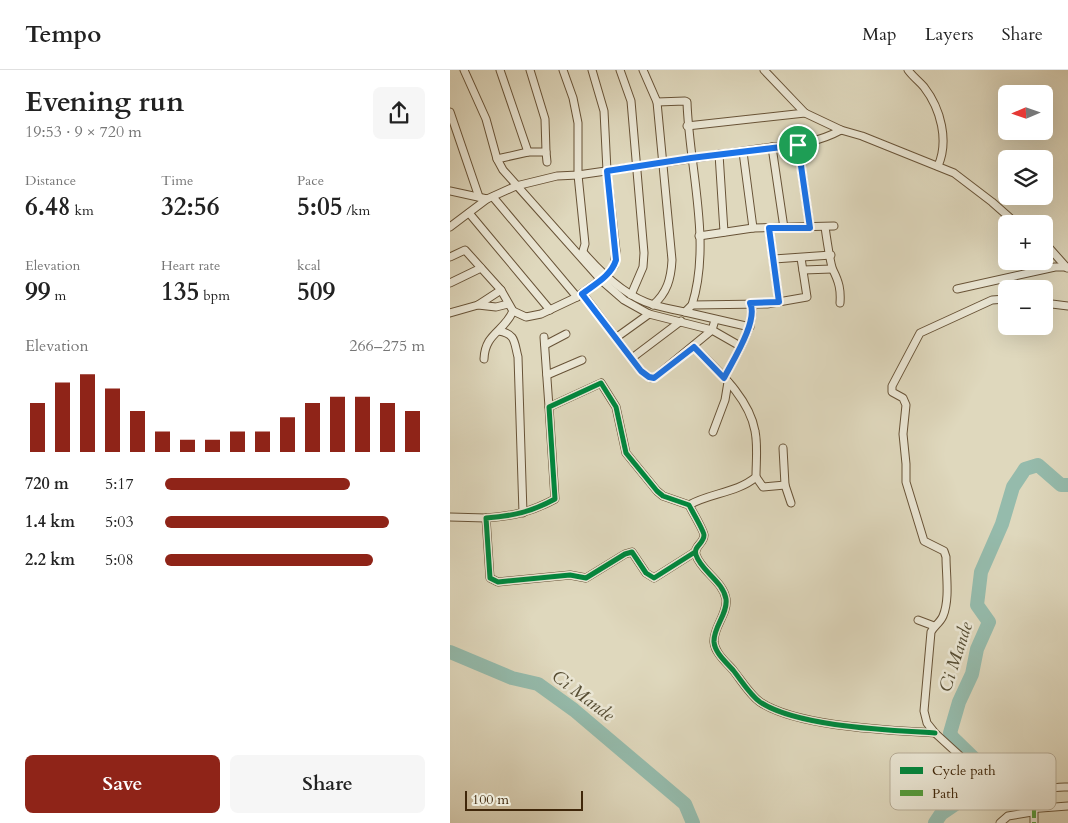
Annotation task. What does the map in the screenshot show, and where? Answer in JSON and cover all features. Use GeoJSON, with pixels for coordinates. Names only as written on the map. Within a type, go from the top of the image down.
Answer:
{"type":"FeatureCollection","features":[{"type":"Feature","properties":{"kind":"street"},"geometry":{"type":"LineString","coordinates":[[464,70],[486,119],[497,159],[516,186],[624,300],[649,314],[712,330],[740,346]]}},
{"type":"Feature","properties":{"kind":"street"},"geometry":{"type":"LineString","coordinates":[[500,70],[528,152]]}},
{"type":"Feature","properties":{"kind":"street"},"geometry":{"type":"LineString","coordinates":[[530,70],[545,119],[546,162]]}},
{"type":"Feature","properties":{"kind":"street"},"geometry":{"type":"LineString","coordinates":[[563,70],[573,98],[578,123],[578,175],[584,244],[582,254]]}},
{"type":"Feature","properties":{"kind":"street"},"geometry":{"type":"LineString","coordinates":[[450,257],[464,250],[501,290],[513,310],[529,317],[550,310],[579,295],[603,278],[614,266],[616,260],[607,171],[604,111],[595,70]]}},
{"type":"Feature","properties":{"kind":"street"},"geometry":{"type":"LineString","coordinates":[[620,70],[631,101],[644,262],[632,295]]}},
{"type":"Feature","properties":{"kind":"street"},"geometry":{"type":"LineString","coordinates":[[643,70],[657,102],[672,260],[671,273],[664,294],[653,305]]}},
{"type":"Feature","properties":{"kind":"street"},"geometry":{"type":"LineString","coordinates":[[764,70],[805,113],[841,130],[862,136],[938,166],[968,182],[1006,215]]}},
{"type":"Feature","properties":{"kind":"street"},"geometry":{"type":"LineString","coordinates":[[908,70],[924,87],[940,115],[942,136],[938,166]]}},
{"type":"Feature","properties":{"kind":"street"},"geometry":{"type":"LineString","coordinates":[[657,102],[686,101],[699,236],[699,277],[692,304],[685,312]]}},
{"type":"Feature","properties":{"kind":"street"},"geometry":{"type":"LineString","coordinates":[[450,112],[486,198],[579,295],[616,337],[641,371],[654,378],[694,347],[712,330],[715,320]]}},
{"type":"Feature","properties":{"kind":"street"},"geometry":{"type":"LineString","coordinates":[[687,126],[805,113]]}},
{"type":"Feature","properties":{"kind":"street"},"geometry":{"type":"LineString","coordinates":[[450,227],[486,198],[516,186],[557,176],[578,175],[719,154],[798,145],[828,137],[841,130]]}},
{"type":"Feature","properties":{"kind":"street"},"geometry":{"type":"LineString","coordinates":[[798,145],[810,228]]}},
{"type":"Feature","properties":{"kind":"street"},"geometry":{"type":"LineString","coordinates":[[772,147],[784,228]]}},
{"type":"Feature","properties":{"kind":"street"},"geometry":{"type":"LineString","coordinates":[[497,159],[528,152],[546,152]]}},
{"type":"Feature","properties":{"kind":"street"},"geometry":{"type":"LineString","coordinates":[[743,152],[753,228]]}},
{"type":"Feature","properties":{"kind":"street"},"geometry":{"type":"LineString","coordinates":[[719,154],[724,232]]}},
{"type":"Feature","properties":{"kind":"street"},"geometry":{"type":"LineString","coordinates":[[450,191],[486,198]]}},
{"type":"Feature","properties":{"kind":"street"},"geometry":{"type":"LineString","coordinates":[[468,213],[550,310]]}},
{"type":"Feature","properties":{"kind":"street"},"geometry":{"type":"LineString","coordinates":[[699,236],[753,228],[834,226]]}},
{"type":"Feature","properties":{"kind":"street"},"geometry":{"type":"LineString","coordinates":[[825,227],[832,269],[839,281],[840,303]]}},
{"type":"Feature","properties":{"kind":"street"},"geometry":{"type":"LineString","coordinates":[[769,228],[779,302]]}},
{"type":"Feature","properties":{"kind":"street"},"geometry":{"type":"LineString","coordinates":[[1053,252],[1067,267]]}},
{"type":"Feature","properties":{"kind":"street"},"geometry":{"type":"LineString","coordinates":[[774,259],[831,255]]}},
{"type":"Feature","properties":{"kind":"street"},"geometry":{"type":"LineString","coordinates":[[692,304],[779,302],[807,297],[801,258]]}},
{"type":"Feature","properties":{"kind":"street"},"geometry":{"type":"LineString","coordinates":[[957,289],[1040,270],[1067,267]]}},
{"type":"Feature","properties":{"kind":"street"},"geometry":{"type":"LineString","coordinates":[[450,283],[481,268]]}},
{"type":"Feature","properties":{"kind":"street"},"geometry":{"type":"LineString","coordinates":[[803,270],[832,269]]}},
{"type":"Feature","properties":{"kind":"street"},"geometry":{"type":"LineString","coordinates":[[603,278],[653,305],[750,327]]}},
{"type":"Feature","properties":{"kind":"street"},"geometry":{"type":"LineString","coordinates":[[450,313],[478,305],[501,290]]}},
{"type":"Feature","properties":{"kind":"street"},"geometry":{"type":"LineString","coordinates":[[957,753],[935,734],[926,720],[924,703],[930,640],[934,626],[941,620],[945,608],[946,557],[944,551],[924,541],[920,531],[906,482],[903,434],[906,406],[903,398],[893,394],[891,388],[893,381],[920,334],[992,300],[998,300]]}},
{"type":"Feature","properties":{"kind":"street"},"geometry":{"type":"LineString","coordinates":[[713,432],[725,400],[726,380],[750,327],[753,313],[750,303]]}},
{"type":"Feature","properties":{"kind":"street"},"geometry":{"type":"LineString","coordinates":[[478,305],[496,307],[508,304]]}},
{"type":"Feature","properties":{"kind":"street"},"geometry":{"type":"LineString","coordinates":[[1053,304],[1068,306]]}},
{"type":"Feature","properties":{"kind":"street"},"geometry":{"type":"LineString","coordinates":[[484,359],[484,350],[488,340],[499,331],[513,310]]}},
{"type":"Feature","properties":{"kind":"street"},"geometry":{"type":"LineString","coordinates":[[616,337],[649,314]]}},
{"type":"Feature","properties":{"kind":"street"},"geometry":{"type":"LineString","coordinates":[[632,358],[681,321]]}},
{"type":"Feature","properties":{"kind":"street"},"geometry":{"type":"LineString","coordinates":[[499,331],[508,333],[513,338],[518,357],[523,513]]}},
{"type":"Feature","properties":{"kind":"street"},"geometry":{"type":"LineString","coordinates":[[450,517],[486,518],[523,513],[555,500],[545,341],[566,334]]}},
{"type":"Feature","properties":{"kind":"street"},"geometry":{"type":"LineString","coordinates":[[694,347],[726,380],[752,418],[756,438],[756,477],[763,487],[785,485]]}},
{"type":"Feature","properties":{"kind":"street"},"geometry":{"type":"LineString","coordinates":[[547,375],[582,360]]}},
{"type":"Feature","properties":{"kind":"street"},"geometry":{"type":"LineString","coordinates":[[486,518],[490,578],[498,582],[570,575],[586,578],[625,554],[632,552],[646,573],[654,578],[695,552],[704,534],[689,505],[663,496],[626,454],[616,407],[601,384],[549,407]]}},
{"type":"Feature","properties":{"kind":"street"},"geometry":{"type":"LineString","coordinates":[[782,448],[785,485],[791,502]]}},
{"type":"Feature","properties":{"kind":"street"},"geometry":{"type":"LineString","coordinates":[[689,505],[702,498],[720,494],[746,484],[756,477]]}},
{"type":"Feature","properties":{"kind":"street"},"geometry":{"type":"LineString","coordinates":[[695,552],[726,596],[723,613],[714,634],[714,644],[719,654],[759,701],[780,711],[803,718],[935,734]]}},
{"type":"Feature","properties":{"kind":"street"},"geometry":{"type":"LineString","coordinates":[[918,620],[934,626]]}},
{"type":"Feature","properties":{"kind":"street"},"geometry":{"type":"LineString","coordinates":[[1000,823],[1007,816],[1030,813],[1034,810]]}},
{"type":"Feature","properties":{"kind":"street"},"geometry":{"type":"LineString","coordinates":[[1034,823],[1036,810]]}},
{"type":"Feature","properties":{"kind":"waterway","name":"Ci Mande"},"geometry":{"type":"LineString","coordinates":[[968,753],[950,733],[959,702],[972,674],[977,649],[989,622],[977,605],[981,572],[1002,524],[1013,487],[1025,469],[1038,465],[1061,485],[1068,485]]}},
{"type":"Feature","properties":{"kind":"waterway","name":"Ci Mande"},"geometry":{"type":"LineString","coordinates":[[450,652],[512,678],[538,684],[574,710],[685,804],[693,823]]}},
{"type":"Feature","properties":{"kind":"waterway","name":"Ci Mande"},"geometry":{"type":"LineString","coordinates":[[935,823],[941,814],[947,810]]}},
{"type":"Feature","properties":{"kind":"marked path"},"geometry":{"type":"LineString","coordinates":[[1034,810],[1034,823]]}},
{"type":"Feature","properties":{"kind":"cycle path"},"geometry":{"type":"LineString","coordinates":[[695,552],[654,578],[646,573],[632,552],[625,554],[586,578],[570,575],[498,582],[490,578],[486,518],[522,513],[555,499],[549,407],[601,383],[616,407],[626,453],[663,496],[689,505],[702,529],[704,538],[696,549],[696,555],[702,566],[717,581],[726,599],[725,610],[714,636],[716,650],[753,695],[760,702],[777,710],[820,722],[844,726],[935,733]]}},
{"type":"Feature","properties":{"kind":"route"},"geometry":{"type":"LineString","coordinates":[[798,145],[810,228],[769,228],[779,302],[767,304],[750,303],[753,313],[750,327],[724,378],[694,347],[654,378],[649,377],[641,371],[582,294],[606,276],[616,260],[607,171],[719,154],[798,145]]}}]}
